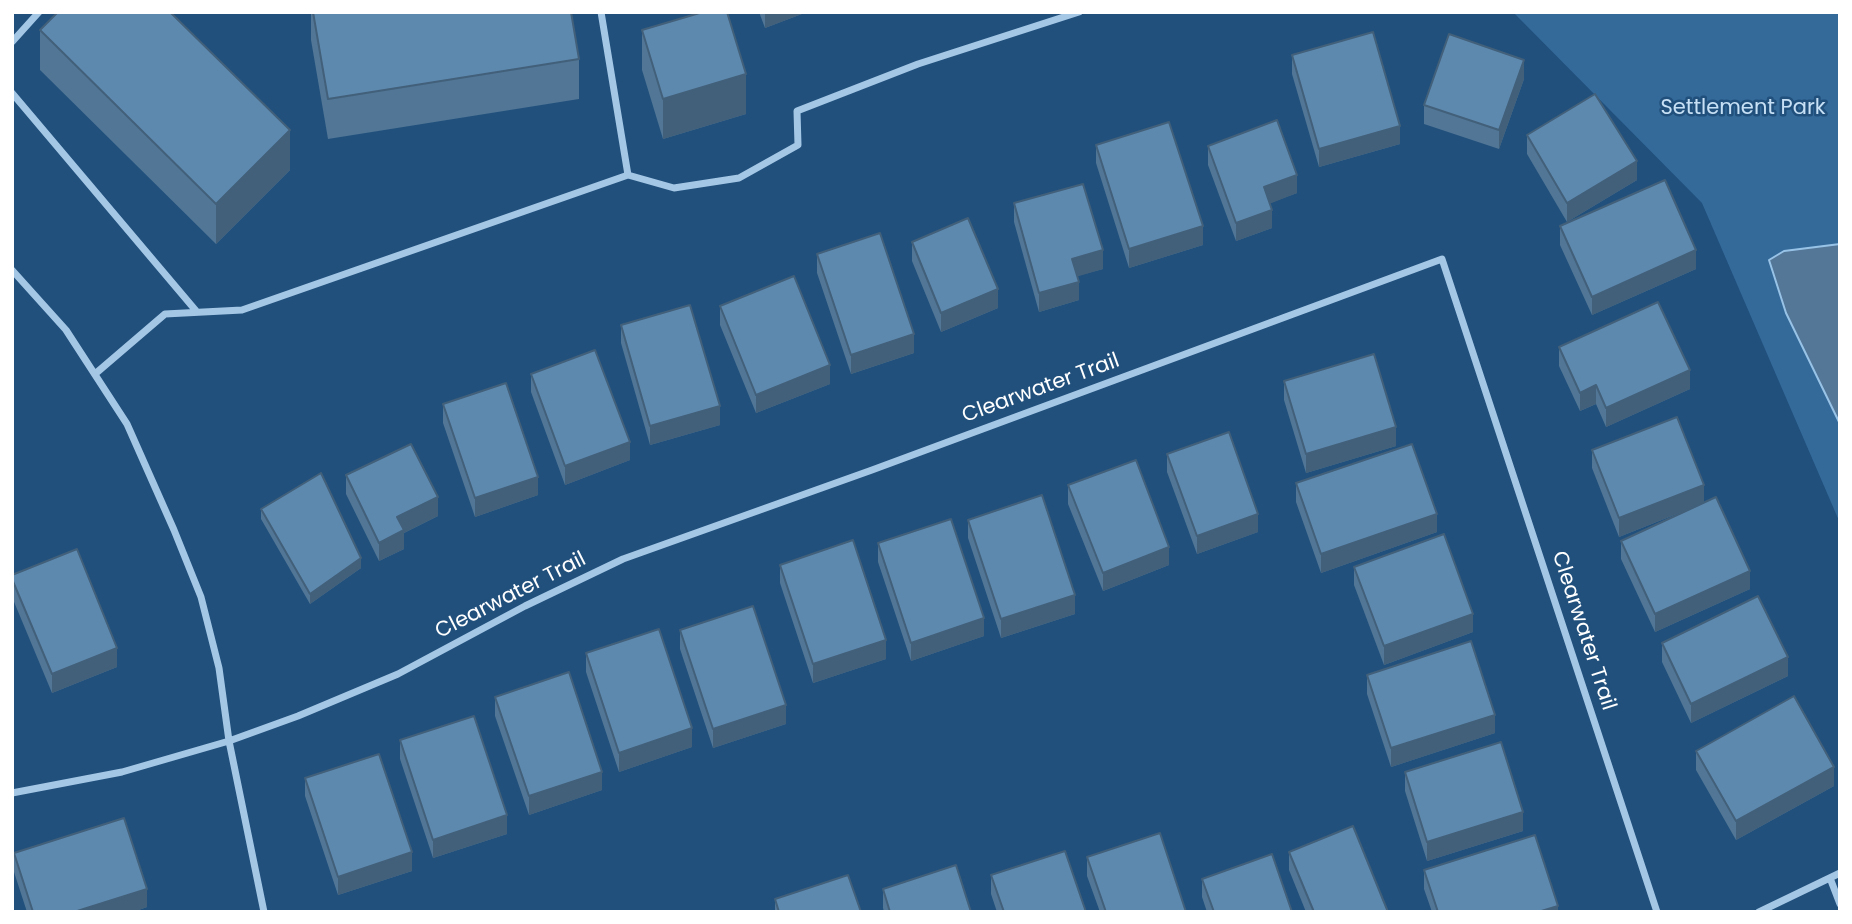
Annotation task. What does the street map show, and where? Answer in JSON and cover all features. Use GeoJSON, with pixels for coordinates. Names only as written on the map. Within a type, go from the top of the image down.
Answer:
{"type":"FeatureCollection","features":[{"type":"Feature","properties":{"kind":"street"},"geometry":{"type":"LineString","coordinates":[[12,42],[39,12]]}},
{"type":"Feature","properties":{"kind":"street"},"geometry":{"type":"LineString","coordinates":[[601,12],[628,175]]}},
{"type":"Feature","properties":{"kind":"street"},"geometry":{"type":"LineString","coordinates":[[95,374],[165,314],[242,310],[628,175],[674,188],[740,178],[798,145],[797,111],[918,64],[1079,12]]}},
{"type":"Feature","properties":{"kind":"street"},"geometry":{"type":"LineString","coordinates":[[12,93],[197,313]]}},
{"type":"Feature","properties":{"kind":"street","name":"Clearwater Trail"},"geometry":{"type":"LineString","coordinates":[[12,793],[122,772],[229,741],[298,716],[398,674],[525,606],[622,559],[885,466],[1442,259],[1657,912]]}},
{"type":"Feature","properties":{"kind":"street"},"geometry":{"type":"LineString","coordinates":[[12,270],[66,330],[127,424],[201,597],[219,668],[229,741],[264,912]]}},
{"type":"Feature","properties":{"kind":"street"},"geometry":{"type":"LineString","coordinates":[[1759,912],[1840,873]]}},
{"type":"Feature","properties":{"kind":"street"},"geometry":{"type":"LineString","coordinates":[[1830,878],[1840,904]]}},
{"type":"Feature","properties":{"kind":"green space","name":"Settlement Park"},"geometry":{"type":"Polygon","coordinates":[[[1513,12],[1840,12],[1840,523],[1702,203],[1513,12]]]}},
{"type":"Feature","properties":{"kind":"shaded area"},"geometry":{"type":"Polygon","coordinates":[[[1840,244],[1840,424],[1786,313],[1769,260],[1784,251],[1840,244]]]}},
{"type":"Feature","properties":{"kind":"building"},"geometry":{"type":"Polygon","coordinates":[[[58,12],[170,12],[290,130],[216,204],[40,30],[58,12]]]}},
{"type":"Feature","properties":{"kind":"building"},"geometry":{"type":"Polygon","coordinates":[[[313,12],[571,12],[579,59],[328,99],[313,12]]]}},
{"type":"Feature","properties":{"kind":"building"},"geometry":{"type":"Polygon","coordinates":[[[703,12],[727,12],[746,74],[663,99],[642,30],[703,12]]]}},
{"type":"Feature","properties":{"kind":"building"},"geometry":{"type":"Polygon","coordinates":[[[1373,32],[1400,126],[1319,149],[1292,55],[1373,32]]]}},
{"type":"Feature","properties":{"kind":"building"},"geometry":{"type":"Polygon","coordinates":[[[1449,34],[1524,60],[1499,130],[1424,105],[1449,34]]]}},
{"type":"Feature","properties":{"kind":"building"},"geometry":{"type":"Polygon","coordinates":[[[1595,94],[1637,161],[1567,203],[1527,135],[1595,94]]]}},
{"type":"Feature","properties":{"kind":"building"},"geometry":{"type":"Polygon","coordinates":[[[1277,120],[1297,175],[1264,187],[1272,210],[1236,223],[1208,146],[1277,120]]]}},
{"type":"Feature","properties":{"kind":"building"},"geometry":{"type":"Polygon","coordinates":[[[1169,122],[1203,226],[1129,249],[1096,145],[1169,122]]]}},
{"type":"Feature","properties":{"kind":"building"},"geometry":{"type":"Polygon","coordinates":[[[1665,180],[1696,250],[1592,297],[1560,226],[1665,180]]]}},
{"type":"Feature","properties":{"kind":"building"},"geometry":{"type":"Polygon","coordinates":[[[1083,184],[1103,250],[1072,259],[1079,282],[1039,293],[1014,203],[1083,184]]]}},
{"type":"Feature","properties":{"kind":"building"},"geometry":{"type":"Polygon","coordinates":[[[968,218],[998,289],[941,313],[912,242],[968,218]]]}},
{"type":"Feature","properties":{"kind":"building"},"geometry":{"type":"Polygon","coordinates":[[[880,233],[914,334],[851,355],[817,254],[880,233]]]}},
{"type":"Feature","properties":{"kind":"building"},"geometry":{"type":"Polygon","coordinates":[[[794,276],[830,365],[756,395],[720,306],[794,276]]]}},
{"type":"Feature","properties":{"kind":"building"},"geometry":{"type":"Polygon","coordinates":[[[1658,302],[1690,370],[1606,408],[1596,385],[1580,393],[1559,347],[1658,302]]]}},
{"type":"Feature","properties":{"kind":"building"},"geometry":{"type":"Polygon","coordinates":[[[690,305],[720,406],[650,426],[621,325],[690,305]]]}},
{"type":"Feature","properties":{"kind":"building"},"geometry":{"type":"Polygon","coordinates":[[[595,350],[630,442],[565,466],[531,374],[595,350]]]}},
{"type":"Feature","properties":{"kind":"building"},"geometry":{"type":"Polygon","coordinates":[[[1374,354],[1396,427],[1306,454],[1284,381],[1374,354]]]}},
{"type":"Feature","properties":{"kind":"building"},"geometry":{"type":"Polygon","coordinates":[[[506,383],[538,477],[475,498],[443,404],[506,383]]]}},
{"type":"Feature","properties":{"kind":"building"},"geometry":{"type":"Polygon","coordinates":[[[1677,417],[1704,485],[1619,518],[1592,450],[1677,417]]]}},
{"type":"Feature","properties":{"kind":"building"},"geometry":{"type":"Polygon","coordinates":[[[1229,432],[1258,514],[1197,536],[1167,454],[1229,432]]]}},
{"type":"Feature","properties":{"kind":"building"},"geometry":{"type":"Polygon","coordinates":[[[411,444],[438,497],[397,517],[404,530],[379,543],[346,475],[411,444]]]}},
{"type":"Feature","properties":{"kind":"building"},"geometry":{"type":"Polygon","coordinates":[[[1412,444],[1437,514],[1321,554],[1296,483],[1412,444]]]}},
{"type":"Feature","properties":{"kind":"building"},"geometry":{"type":"Polygon","coordinates":[[[1136,460],[1169,547],[1103,573],[1068,485],[1136,460]]]}},
{"type":"Feature","properties":{"kind":"building"},"geometry":{"type":"Polygon","coordinates":[[[321,473],[361,558],[310,594],[261,509],[321,473]]]}},
{"type":"Feature","properties":{"kind":"building"},"geometry":{"type":"Polygon","coordinates":[[[1042,495],[1075,595],[1001,619],[968,520],[1042,495]]]}},
{"type":"Feature","properties":{"kind":"building"},"geometry":{"type":"Polygon","coordinates":[[[1716,497],[1750,571],[1655,614],[1621,541],[1716,497]]]}},
{"type":"Feature","properties":{"kind":"building"},"geometry":{"type":"Polygon","coordinates":[[[951,519],[984,618],[911,643],[878,543],[951,519]]]}},
{"type":"Feature","properties":{"kind":"building"},"geometry":{"type":"Polygon","coordinates":[[[1444,534],[1473,614],[1384,646],[1354,567],[1444,534]]]}},
{"type":"Feature","properties":{"kind":"building"},"geometry":{"type":"Polygon","coordinates":[[[853,540],[886,640],[813,664],[780,565],[853,540]]]}},
{"type":"Feature","properties":{"kind":"building"},"geometry":{"type":"Polygon","coordinates":[[[77,549],[117,648],[52,674],[12,575],[77,549]]]}},
{"type":"Feature","properties":{"kind":"building"},"geometry":{"type":"Polygon","coordinates":[[[1758,596],[1788,657],[1691,704],[1662,643],[1758,596]]]}},
{"type":"Feature","properties":{"kind":"building"},"geometry":{"type":"Polygon","coordinates":[[[753,606],[786,705],[713,729],[680,630],[753,606]]]}},
{"type":"Feature","properties":{"kind":"building"},"geometry":{"type":"Polygon","coordinates":[[[659,629],[692,728],[619,753],[586,653],[659,629]]]}},
{"type":"Feature","properties":{"kind":"building"},"geometry":{"type":"Polygon","coordinates":[[[1471,641],[1495,715],[1391,748],[1367,675],[1471,641]]]}},
{"type":"Feature","properties":{"kind":"building"},"geometry":{"type":"Polygon","coordinates":[[[569,672],[602,772],[529,796],[495,697],[569,672]]]}},
{"type":"Feature","properties":{"kind":"building"},"geometry":{"type":"Polygon","coordinates":[[[1794,696],[1834,767],[1736,821],[1696,751],[1794,696]]]}},
{"type":"Feature","properties":{"kind":"building"},"geometry":{"type":"Polygon","coordinates":[[[474,716],[507,815],[433,840],[400,740],[474,716]]]}},
{"type":"Feature","properties":{"kind":"building"},"geometry":{"type":"Polygon","coordinates":[[[1501,742],[1523,812],[1427,842],[1405,772],[1501,742]]]}},
{"type":"Feature","properties":{"kind":"building"},"geometry":{"type":"Polygon","coordinates":[[[379,754],[412,852],[338,877],[305,778],[379,754]]]}},
{"type":"Feature","properties":{"kind":"building"},"geometry":{"type":"Polygon","coordinates":[[[124,818],[147,889],[74,912],[33,912],[14,853],[124,818]]]}},
{"type":"Feature","properties":{"kind":"building"},"geometry":{"type":"Polygon","coordinates":[[[1353,826],[1388,912],[1314,912],[1289,852],[1353,826]]]}},
{"type":"Feature","properties":{"kind":"building"},"geometry":{"type":"Polygon","coordinates":[[[1160,833],[1186,912],[1106,912],[1087,857],[1160,833]]]}},
{"type":"Feature","properties":{"kind":"building"},"geometry":{"type":"Polygon","coordinates":[[[1535,835],[1558,906],[1538,912],[1438,912],[1424,870],[1535,835]]]}},
{"type":"Feature","properties":{"kind":"building"},"geometry":{"type":"Polygon","coordinates":[[[1065,851],[1086,912],[1004,912],[991,875],[1065,851]]]}},
{"type":"Feature","properties":{"kind":"building"},"geometry":{"type":"Polygon","coordinates":[[[1272,854],[1292,912],[1214,912],[1202,879],[1272,854]]]}},
{"type":"Feature","properties":{"kind":"building"},"geometry":{"type":"Polygon","coordinates":[[[956,865],[971,912],[890,912],[883,889],[956,865]]]}},
{"type":"Feature","properties":{"kind":"building"},"geometry":{"type":"Polygon","coordinates":[[[848,875],[861,912],[779,912],[775,899],[848,875]]]}}]}
